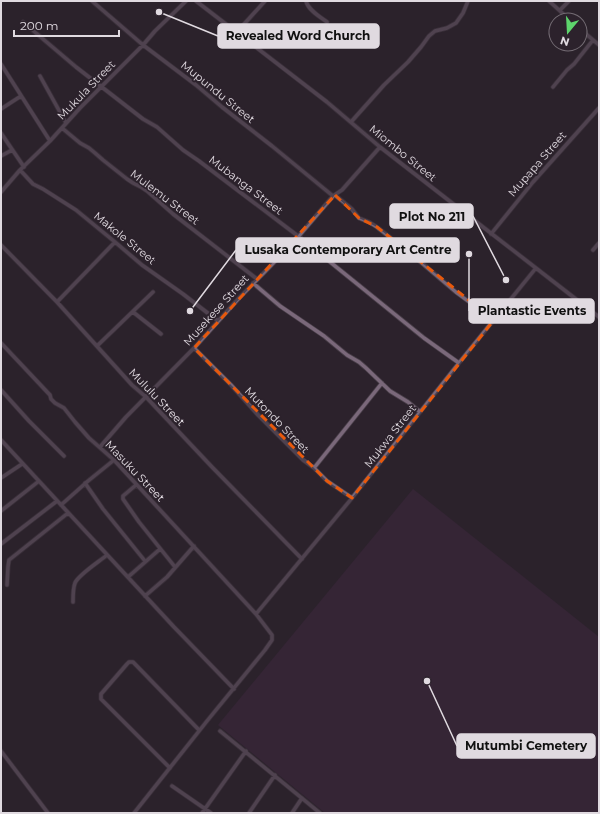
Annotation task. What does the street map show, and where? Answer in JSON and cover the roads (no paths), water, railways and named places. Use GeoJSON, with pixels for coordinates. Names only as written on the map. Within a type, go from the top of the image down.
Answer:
{"type":"FeatureCollection","features":[{"type":"Feature","properties":{"kind":"street","name":"Mupundu Street"},"geometry":{"type":"LineString","coordinates":[[92,1],[143,45],[352,208],[359,218],[377,227],[456,292],[494,320]]}},
{"type":"Feature","properties":{"kind":"street"},"geometry":{"type":"LineString","coordinates":[[178,1],[180,7]]}},
{"type":"Feature","properties":{"kind":"street","name":"Mukula Street"},"geometry":{"type":"LineString","coordinates":[[1,192],[20,170],[50,141],[80,108],[186,1]]}},
{"type":"Feature","properties":{"kind":"street","name":"Miombo Street"},"geometry":{"type":"LineString","coordinates":[[196,1],[327,102],[380,147],[599,317]]}},
{"type":"Feature","properties":{"kind":"street"},"geometry":{"type":"LineString","coordinates":[[236,33],[265,1]]}},
{"type":"Feature","properties":{"kind":"street"},"geometry":{"type":"LineString","coordinates":[[306,1],[309,8],[327,22]]}},
{"type":"Feature","properties":{"kind":"street"},"geometry":{"type":"LineString","coordinates":[[351,122],[384,85],[417,52],[429,36],[435,31],[447,28],[456,23],[463,13],[468,1]]}},
{"type":"Feature","properties":{"kind":"street"},"geometry":{"type":"LineString","coordinates":[[549,1],[560,10],[569,1]]}},
{"type":"Feature","properties":{"kind":"street","name":"Mubanga Street"},"geometry":{"type":"LineString","coordinates":[[23,22],[101,87],[143,119],[157,127],[183,150],[298,236],[424,338],[459,363]]}},
{"type":"Feature","properties":{"kind":"street"},"geometry":{"type":"LineString","coordinates":[[588,35],[599,45]]}},
{"type":"Feature","properties":{"kind":"street"},"geometry":{"type":"LineString","coordinates":[[553,86],[574,64],[593,40]]}},
{"type":"Feature","properties":{"kind":"street"},"geometry":{"type":"LineString","coordinates":[[1,64],[50,141]]}},
{"type":"Feature","properties":{"kind":"street"},"geometry":{"type":"LineString","coordinates":[[40,76],[66,124]]}},
{"type":"Feature","properties":{"kind":"street"},"geometry":{"type":"LineString","coordinates":[[1,109],[21,96]]}},
{"type":"Feature","properties":{"kind":"street","name":"Mupapa Street"},"geometry":{"type":"LineString","coordinates":[[491,234],[533,182],[599,108]]}},
{"type":"Feature","properties":{"kind":"street","name":"Mulemu Street"},"geometry":{"type":"LineString","coordinates":[[62,128],[80,143],[96,153],[127,179],[147,191],[173,214],[257,279]]}},
{"type":"Feature","properties":{"kind":"street"},"geometry":{"type":"LineString","coordinates":[[1,133],[24,167]]}},
{"type":"Feature","properties":{"kind":"street","name":"Musekese Street"},"geometry":{"type":"LineString","coordinates":[[100,447],[126,417],[194,348],[253,283],[291,245],[334,195],[342,190],[380,147]]}},
{"type":"Feature","properties":{"kind":"street"},"geometry":{"type":"LineString","coordinates":[[1,156],[12,150]]}},
{"type":"Feature","properties":{"kind":"street","name":"Makole Street"},"geometry":{"type":"LineString","coordinates":[[20,170],[33,184],[43,188],[76,210],[142,265],[218,321]]}},
{"type":"Feature","properties":{"kind":"street"},"geometry":{"type":"LineString","coordinates":[[57,302],[115,242]]}},
{"type":"Feature","properties":{"kind":"street"},"geometry":{"type":"LineString","coordinates":[[593,250],[599,243]]}},
{"type":"Feature","properties":{"kind":"street","name":"Mululu Street"},"geometry":{"type":"LineString","coordinates":[[1,245],[57,302],[132,385],[146,397],[302,559]]}},
{"type":"Feature","properties":{"kind":"street","name":"Mukwa Street"},"geometry":{"type":"LineString","coordinates":[[256,614],[352,498],[536,268]]}},
{"type":"Feature","properties":{"kind":"street"},"geometry":{"type":"LineString","coordinates":[[253,283],[280,306],[324,336],[347,355],[359,362],[390,391],[408,402],[420,412]]}},
{"type":"Feature","properties":{"kind":"street"},"geometry":{"type":"LineString","coordinates":[[97,346],[154,292]]}},
{"type":"Feature","properties":{"kind":"street"},"geometry":{"type":"LineString","coordinates":[[133,312],[161,334]]}},
{"type":"Feature","properties":{"kind":"street","name":"Masuku Street"},"geometry":{"type":"LineString","coordinates":[[1,343],[50,395],[51,399],[64,408],[89,438],[114,460],[194,546],[256,614],[272,635],[272,640],[234,689]]}},
{"type":"Feature","properties":{"kind":"street","name":"Mutondo Street"},"geometry":{"type":"LineString","coordinates":[[194,348],[302,460],[314,468],[327,481],[352,498]]}},
{"type":"Feature","properties":{"kind":"street"},"geometry":{"type":"LineString","coordinates":[[314,468],[382,383]]}},
{"type":"Feature","properties":{"kind":"street"},"geometry":{"type":"LineString","coordinates":[[1,390],[28,421],[64,456]]}},
{"type":"Feature","properties":{"kind":"street"},"geometry":{"type":"LineString","coordinates":[[1,441],[128,578],[234,689],[199,730],[134,813]]}},
{"type":"Feature","properties":{"kind":"street"},"geometry":{"type":"LineString","coordinates":[[61,505],[85,483],[114,460]]}},
{"type":"Feature","properties":{"kind":"street"},"geometry":{"type":"LineString","coordinates":[[1,478],[22,464]]}},
{"type":"Feature","properties":{"kind":"street"},"geometry":{"type":"LineString","coordinates":[[1,511],[39,481]]}},
{"type":"Feature","properties":{"kind":"street"},"geometry":{"type":"LineString","coordinates":[[85,483],[103,509],[145,561]]}},
{"type":"Feature","properties":{"kind":"street"},"geometry":{"type":"LineString","coordinates":[[136,485],[123,496],[123,500],[176,567]]}},
{"type":"Feature","properties":{"kind":"street"},"geometry":{"type":"LineString","coordinates":[[1,544],[57,501]]}},
{"type":"Feature","properties":{"kind":"street"},"geometry":{"type":"LineString","coordinates":[[7,585],[9,560],[68,513]]}},
{"type":"Feature","properties":{"kind":"street"},"geometry":{"type":"LineString","coordinates":[[145,596],[167,577],[194,546]]}},
{"type":"Feature","properties":{"kind":"street"},"geometry":{"type":"LineString","coordinates":[[128,578],[160,548]]}},
{"type":"Feature","properties":{"kind":"street"},"geometry":{"type":"LineString","coordinates":[[73,602],[76,580],[107,555]]}},
{"type":"Feature","properties":{"kind":"street"},"geometry":{"type":"LineString","coordinates":[[170,768],[101,699],[101,694],[126,664],[133,662],[199,730]]}},
{"type":"Feature","properties":{"kind":"street"},"geometry":{"type":"LineString","coordinates":[[220,731],[320,813]]}},
{"type":"Feature","properties":{"kind":"street"},"geometry":{"type":"LineString","coordinates":[[1,751],[48,813]]}},
{"type":"Feature","properties":{"kind":"street"},"geometry":{"type":"LineString","coordinates":[[202,813],[246,751]]}},
{"type":"Feature","properties":{"kind":"street"},"geometry":{"type":"LineString","coordinates":[[248,813],[275,776]]}},
{"type":"Feature","properties":{"kind":"street"},"geometry":{"type":"LineString","coordinates":[[172,786],[211,813]]}},
{"type":"Feature","properties":{"kind":"street"},"geometry":{"type":"LineString","coordinates":[[292,813],[302,798]]}},
{"type":"Feature","properties":{"kind":"place","name":"Revealed Word Church"},"geometry":{"type":"Point","coordinates":[159,12]}},
{"type":"Feature","properties":{"kind":"place","name":"Plantastic Events"},"geometry":{"type":"Point","coordinates":[469,254]}},
{"type":"Feature","properties":{"kind":"place","name":"Plot No 211"},"geometry":{"type":"Point","coordinates":[506,280]}},
{"type":"Feature","properties":{"kind":"place","name":"Lusaka Contemporary Art Centre"},"geometry":{"type":"Point","coordinates":[190,311]}},
{"type":"Feature","properties":{"kind":"place","name":"Mutumbi Cemetery"},"geometry":{"type":"Point","coordinates":[427,681]}}]}
